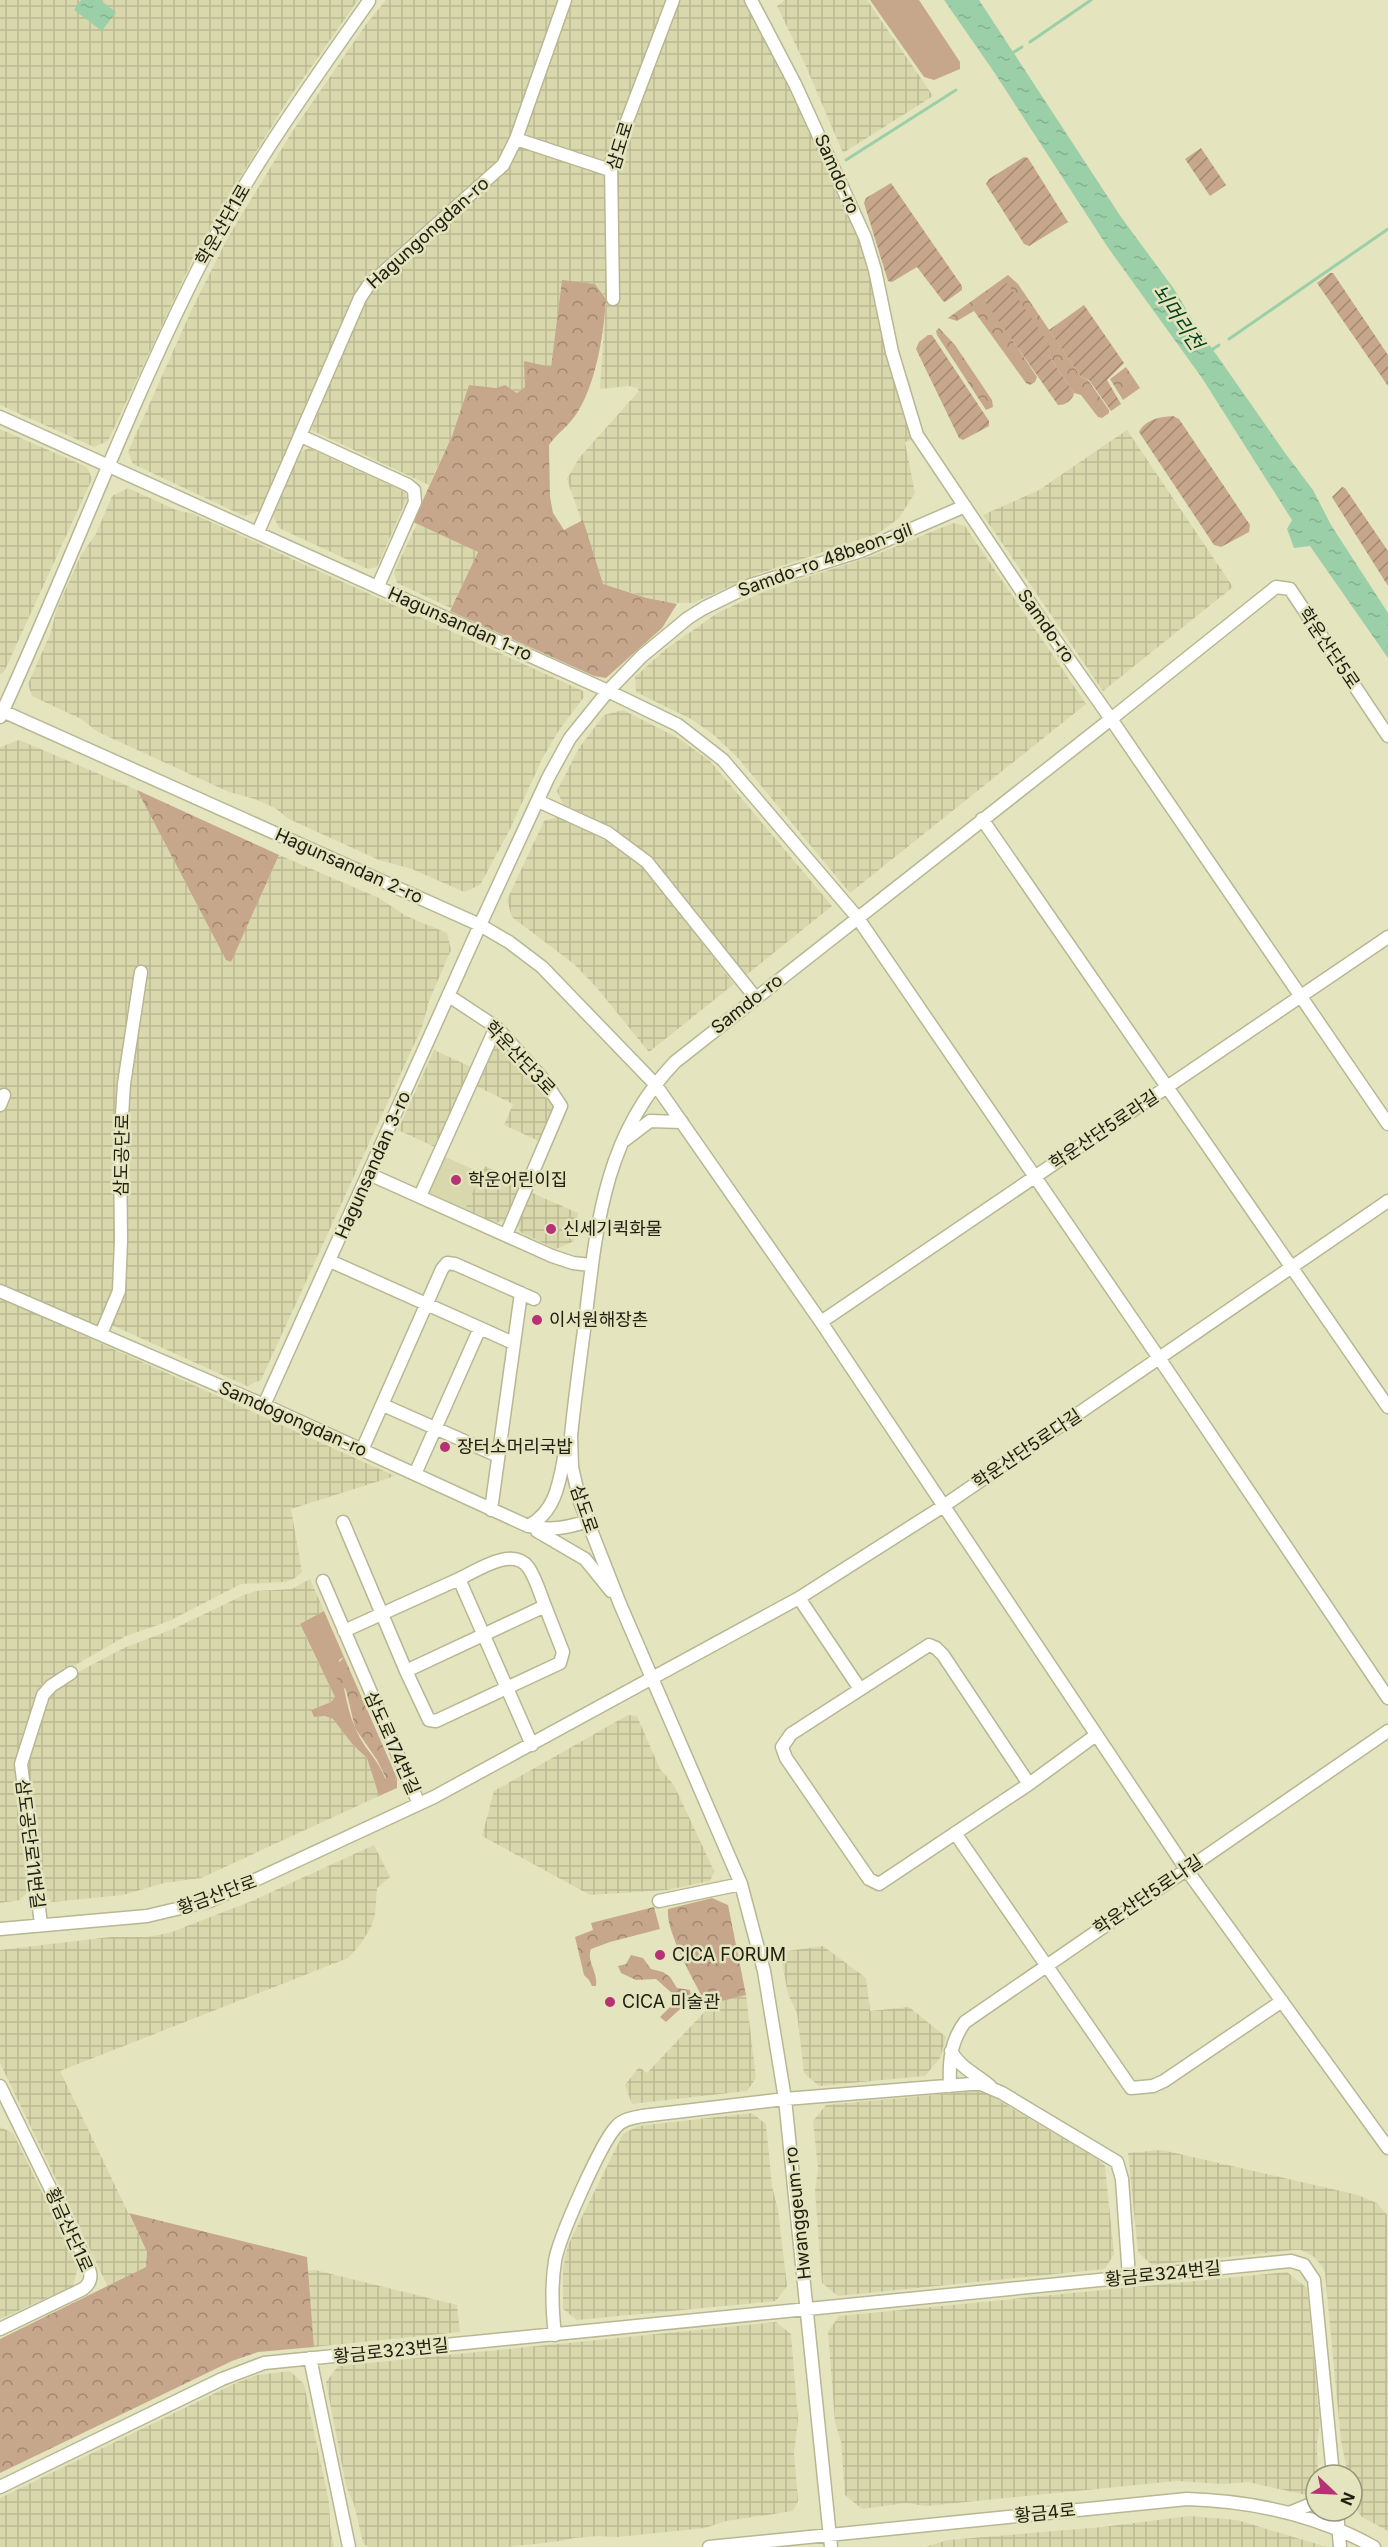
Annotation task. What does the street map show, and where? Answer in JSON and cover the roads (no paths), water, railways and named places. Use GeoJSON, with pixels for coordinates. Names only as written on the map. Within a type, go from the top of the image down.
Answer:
{"type":"FeatureCollection","features":[{"type":"Feature","properties":{"kind":"street","name":"학운산단1로"},"geometry":{"type":"LineString","coordinates":[[1,713],[179,308],[215,238],[300,101],[370,0]]}},
{"type":"Feature","properties":{"kind":"street","name":"Hagungongdan-ro"},"geometry":{"type":"LineString","coordinates":[[258,532],[363,292],[498,171],[507,158],[516,139],[565,0]]}},
{"type":"Feature","properties":{"kind":"street","name":"삼도로"},"geometry":{"type":"LineString","coordinates":[[613,299],[610,170],[673,0]]}},
{"type":"Feature","properties":{"kind":"street","name":"Samdo-ro"},"geometry":{"type":"LineString","coordinates":[[655,1084],[675,1062],[755,997],[1111,719],[917,435],[892,352],[875,270],[865,237],[806,105],[752,0]]}},
{"type":"Feature","properties":{"kind":"street"},"geometry":{"type":"LineString","coordinates":[[516,139],[610,170]]}},
{"type":"Feature","properties":{"kind":"street","name":"Hagunsandan 1-ro"},"geometry":{"type":"LineString","coordinates":[[0,417],[608,691],[678,725],[723,760],[857,918],[1159,1358],[1388,1698]]}},
{"type":"Feature","properties":{"kind":"street"},"geometry":{"type":"LineString","coordinates":[[301,436],[408,485],[414,490],[415,502],[378,586]]}},
{"type":"Feature","properties":{"kind":"street","name":"Samdo-ro 48beon-gil"},"geometry":{"type":"LineString","coordinates":[[538,801],[564,747],[608,691],[642,656],[688,618],[751,585],[861,551],[965,506]]}},
{"type":"Feature","properties":{"kind":"street","name":"학운산단5로"},"geometry":{"type":"LineString","coordinates":[[1111,719],[1276,587],[1290,589],[1388,736]]}},
{"type":"Feature","properties":{"kind":"street","name":"Hagunsandan 2-ro"},"geometry":{"type":"LineString","coordinates":[[1,713],[480,925],[509,942],[542,967],[655,1084],[820,1322],[1186,1869],[1388,2148]]}},
{"type":"Feature","properties":{"kind":"street"},"geometry":{"type":"LineString","coordinates":[[1111,719],[1388,1124]]}},
{"type":"Feature","properties":{"kind":"street"},"geometry":{"type":"LineString","coordinates":[[538,801],[608,833],[647,862],[755,997]]}},
{"type":"Feature","properties":{"kind":"street","name":"Hagunsandan 3-ro"},"geometry":{"type":"LineString","coordinates":[[264,1405],[538,801]]}},
{"type":"Feature","properties":{"kind":"street"},"geometry":{"type":"LineString","coordinates":[[982,819],[1388,1407]]}},
{"type":"Feature","properties":{"kind":"street","name":"학운산단5로라길"},"geometry":{"type":"LineString","coordinates":[[820,1322],[1388,937]]}},
{"type":"Feature","properties":{"kind":"street","name":"삼도공단로"},"geometry":{"type":"LineString","coordinates":[[101,1335],[119,1291],[120,1146],[124,1084],[141,972]]}},
{"type":"Feature","properties":{"kind":"street","name":"학운산단3로"},"geometry":{"type":"LineString","coordinates":[[449,996],[496,1027],[543,1078],[561,1106],[506,1234]]}},
{"type":"Feature","properties":{"kind":"street"},"geometry":{"type":"LineString","coordinates":[[420,1196],[496,1027]]}},
{"type":"Feature","properties":{"kind":"street","name":"삼도로"},"geometry":{"type":"LineString","coordinates":[[655,1084],[639,1107],[622,1143],[600,1208],[574,1412],[572,1467],[588,1521],[620,1604],[654,1677],[741,1884]]}},
{"type":"Feature","properties":{"kind":"street"},"geometry":{"type":"LineString","coordinates":[[622,1143],[650,1122],[682,1122]]}},
{"type":"Feature","properties":{"kind":"street"},"geometry":{"type":"LineString","coordinates":[[369,1174],[563,1260],[591,1265]]}},
{"type":"Feature","properties":{"kind":"street","name":"학운산단5로다길"},"geometry":{"type":"LineString","coordinates":[[654,1677],[799,1598],[942,1507],[1388,1201]]}},
{"type":"Feature","properties":{"kind":"street"},"geometry":{"type":"LineString","coordinates":[[330,1261],[513,1343]]}},
{"type":"Feature","properties":{"kind":"street"},"geometry":{"type":"LineString","coordinates":[[362,1450],[442,1269],[447,1263],[455,1264],[534,1299]]}},
{"type":"Feature","properties":{"kind":"street","name":"Samdogongdan-ro"},"geometry":{"type":"LineString","coordinates":[[0,1291],[264,1405],[528,1526],[550,1530],[565,1529],[588,1521]]}},
{"type":"Feature","properties":{"kind":"street"},"geometry":{"type":"LineString","coordinates":[[491,1510],[520,1293]]}},
{"type":"Feature","properties":{"kind":"street"},"geometry":{"type":"LineString","coordinates":[[415,1474],[480,1328]]}},
{"type":"Feature","properties":{"kind":"street"},"geometry":{"type":"LineString","coordinates":[[383,1405],[498,1456]]}},
{"type":"Feature","properties":{"kind":"street"},"geometry":{"type":"LineString","coordinates":[[528,1526],[543,1518],[552,1502],[574,1412]]}},
{"type":"Feature","properties":{"kind":"street"},"geometry":{"type":"LineString","coordinates":[[344,1522],[382,1615],[426,1717],[432,1721],[556,1666],[562,1660],[561,1646],[529,1569],[516,1559],[504,1559],[382,1615],[344,1631]]}},
{"type":"Feature","properties":{"kind":"street"},"geometry":{"type":"LineString","coordinates":[[528,1526],[585,1559],[620,1604]]}},
{"type":"Feature","properties":{"kind":"street"},"geometry":{"type":"LineString","coordinates":[[459,1579],[532,1745]]}},
{"type":"Feature","properties":{"kind":"street","name":"삼도로174번길"},"geometry":{"type":"LineString","coordinates":[[323,1581],[419,1804],[532,1745],[654,1677]]}},
{"type":"Feature","properties":{"kind":"street"},"geometry":{"type":"LineString","coordinates":[[799,1598],[860,1689]]}},
{"type":"Feature","properties":{"kind":"street"},"geometry":{"type":"LineString","coordinates":[[406,1671],[545,1606]]}},
{"type":"Feature","properties":{"kind":"street"},"geometry":{"type":"LineString","coordinates":[[1029,1784],[936,1648],[925,1646],[786,1739],[782,1747],[786,1758],[874,1883],[884,1882],[1029,1784],[1096,1735]]}},
{"type":"Feature","properties":{"kind":"street","name":"삼도공단로11번길"},"geometry":{"type":"LineString","coordinates":[[40,1924],[21,1783],[21,1758],[43,1695],[51,1686],[71,1673]]}},
{"type":"Feature","properties":{"kind":"street","name":"학운산단5로나길"},"geometry":{"type":"LineString","coordinates":[[950,2086],[949,2064],[953,2040],[965,2022],[1388,1731]]}},
{"type":"Feature","properties":{"kind":"street","name":"황금산단로"},"geometry":{"type":"LineString","coordinates":[[0,1929],[147,1916],[210,1901],[419,1804]]}},
{"type":"Feature","properties":{"kind":"street"},"geometry":{"type":"LineString","coordinates":[[955,1833],[1131,2088],[1153,2086],[1164,2081],[1282,2001]]}},
{"type":"Feature","properties":{"kind":"street"},"geometry":{"type":"LineString","coordinates":[[659,1901],[741,1884]]}},
{"type":"Feature","properties":{"kind":"street","name":"Hwanggeum-ro"},"geometry":{"type":"LineString","coordinates":[[741,1884],[764,1971],[785,2099],[830,2541]]}},
{"type":"Feature","properties":{"kind":"street"},"geometry":{"type":"LineString","coordinates":[[951,2051],[959,2064],[974,2072],[990,2087]]}},
{"type":"Feature","properties":{"kind":"street"},"geometry":{"type":"LineString","coordinates":[[931,2087],[949,2064]]}},
{"type":"Feature","properties":{"kind":"street"},"geometry":{"type":"LineString","coordinates":[[555,2335],[552,2289],[557,2250],[595,2165],[618,2125],[625,2120],[642,2116],[785,2099],[981,2084],[990,2087],[1117,2162],[1122,2179],[1129,2277]]}},
{"type":"Feature","properties":{"kind":"street","name":"황금산단1로"},"geometry":{"type":"LineString","coordinates":[[0,2086],[5,2112],[91,2272],[91,2279],[83,2289],[0,2329]]}},
{"type":"Feature","properties":{"kind":"street","name":"황금로324번길"},"geometry":{"type":"LineString","coordinates":[[808,2311],[1283,2261],[1299,2262],[1309,2269],[1314,2280],[1332,2463]]}},
{"type":"Feature","properties":{"kind":"street","name":"황금로323번길"},"geometry":{"type":"LineString","coordinates":[[0,2487],[237,2372],[264,2363],[808,2311]]}},
{"type":"Feature","properties":{"kind":"street"},"geometry":{"type":"LineString","coordinates":[[310,2358],[349,2547]]}},
{"type":"Feature","properties":{"kind":"street","name":"황금4로"},"geometry":{"type":"LineString","coordinates":[[710,2547],[830,2541],[1165,2500],[1232,2501],[1289,2513],[1339,2530],[1374,2547]]}},
{"type":"Feature","properties":{"kind":"street"},"geometry":{"type":"LineString","coordinates":[[1289,2513],[1304,2507]]}},
{"type":"Feature","properties":{"kind":"street"},"geometry":{"type":"LineString","coordinates":[[1338,2523],[1340,2547]]}},
{"type":"Feature","properties":{"kind":"water"},"geometry":{"type":"Polygon","coordinates":[[[81,0],[100,0],[116,12],[102,31],[74,10],[81,0]]]}},
{"type":"Feature","properties":{"kind":"water","name":"뇌머리천"},"geometry":{"type":"Polygon","coordinates":[[[944,0],[979,0],[1121,217],[1174,289],[1195,324],[1313,490],[1331,525],[1388,613],[1388,658],[1310,546],[1294,548],[1287,529],[1292,520],[1202,378],[1109,249],[992,69],[944,0]]]}},
{"type":"Feature","properties":{"kind":"waterway"},"geometry":{"type":"LineString","coordinates":[[1030,42],[1091,0]]}},
{"type":"Feature","properties":{"kind":"waterway"},"geometry":{"type":"LineString","coordinates":[[1011,54],[1022,47]]}},
{"type":"Feature","properties":{"kind":"waterway"},"geometry":{"type":"LineString","coordinates":[[846,160],[956,90]]}},
{"type":"Feature","properties":{"kind":"waterway"},"geometry":{"type":"LineString","coordinates":[[1229,339],[1388,229]]}},
{"type":"Feature","properties":{"kind":"waterway","name":"뇌머리천"},"geometry":{"type":"LineString","coordinates":[[1210,351],[1219,345]]}},
{"type":"Feature","properties":{"kind":"place","name":"학운어린이집"},"geometry":{"type":"Point","coordinates":[456,1180]}},
{"type":"Feature","properties":{"kind":"place","name":"신세기퀵화물"},"geometry":{"type":"Point","coordinates":[551,1229]}},
{"type":"Feature","properties":{"kind":"place","name":"이서원해장촌"},"geometry":{"type":"Point","coordinates":[537,1320]}},
{"type":"Feature","properties":{"kind":"place","name":"장터소머리국밥"},"geometry":{"type":"Point","coordinates":[445,1447]}},
{"type":"Feature","properties":{"kind":"place","name":"CICA FORUM"},"geometry":{"type":"Point","coordinates":[660,1955]}},
{"type":"Feature","properties":{"kind":"place","name":"CICA 미술관"},"geometry":{"type":"Point","coordinates":[610,2002]}}]}
